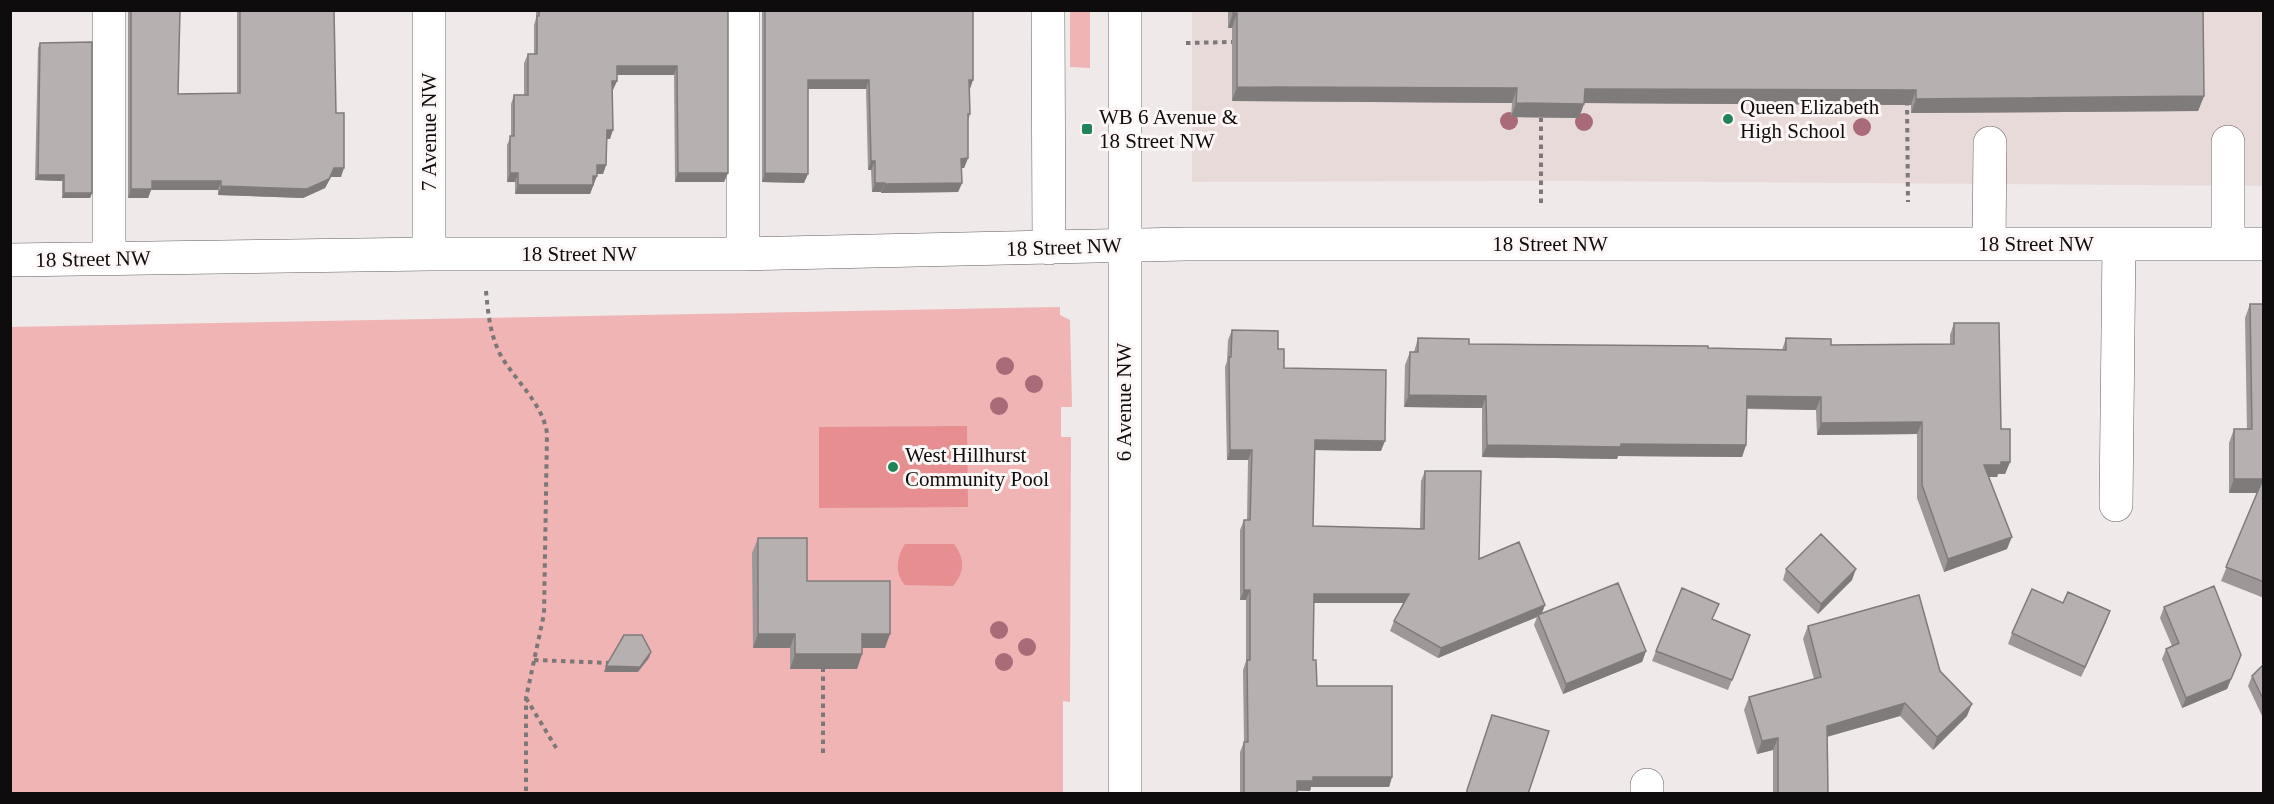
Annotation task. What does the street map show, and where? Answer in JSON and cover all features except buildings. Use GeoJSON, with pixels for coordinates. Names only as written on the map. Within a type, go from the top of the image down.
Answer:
{"type":"FeatureCollection","features":[{"type":"Feature","properties":{"kind":"street"},"geometry":{"type":"LineString","coordinates":[[109,10],[109,258]]}},
{"type":"Feature","properties":{"kind":"street","name":"7 Avenue NW"},"geometry":{"type":"LineString","coordinates":[[429,10],[429,254]]}},
{"type":"Feature","properties":{"kind":"street"},"geometry":{"type":"LineString","coordinates":[[743,10],[743,254]]}},
{"type":"Feature","properties":{"kind":"street"},"geometry":{"type":"LineString","coordinates":[[1048,10],[1049,248]]}},
{"type":"Feature","properties":{"kind":"street","name":"6 Avenue NW"},"geometry":{"type":"LineString","coordinates":[[1125,10],[1123,472],[1125,794]]}},
{"type":"Feature","properties":{"kind":"street"},"geometry":{"type":"LineString","coordinates":[[2228,142],[2228,244]]}},
{"type":"Feature","properties":{"kind":"street"},"geometry":{"type":"LineString","coordinates":[[1989,244],[1990,143]]}},
{"type":"Feature","properties":{"kind":"street","name":"18 Street NW"},"geometry":{"type":"LineString","coordinates":[[2116,505],[2119,244]]}},
{"type":"Feature","properties":{"kind":"street","name":"18 Street NW"},"geometry":{"type":"LineString","coordinates":[[10,260],[429,254],[743,254],[1125,245],[2264,244]]}},
{"type":"Feature","properties":{"kind":"path"},"geometry":{"type":"LineString","coordinates":[[1186,43],[1232,42]]}},
{"type":"Feature","properties":{"kind":"path"},"geometry":{"type":"LineString","coordinates":[[1907,90],[1908,202]]}},
{"type":"Feature","properties":{"kind":"path"},"geometry":{"type":"LineString","coordinates":[[1541,118],[1541,203]]}},
{"type":"Feature","properties":{"kind":"path"},"geometry":{"type":"LineString","coordinates":[[483,254],[489,325],[501,354],[545,419],[547,433],[544,614],[526,698],[526,794]]}},
{"type":"Feature","properties":{"kind":"path"},"geometry":{"type":"LineString","coordinates":[[534,660],[615,663]]}},
{"type":"Feature","properties":{"kind":"path"},"geometry":{"type":"LineString","coordinates":[[823,669],[823,753]]}},
{"type":"Feature","properties":{"kind":"path"},"geometry":{"type":"LineString","coordinates":[[526,698],[558,751]]}},
{"type":"Feature","properties":{"kind":"shaded area"},"geometry":{"type":"Polygon","coordinates":[[[1070,11],[1090,11],[1090,68],[1070,67],[1070,11]]]}},
{"type":"Feature","properties":{"kind":"shaded area","name":"Queen Elizabeth High School"},"geometry":{"type":"Polygon","coordinates":[[[1192,11],[2263,11],[2263,186],[1567,181],[1192,182],[1192,11]]]}},
{"type":"Feature","properties":{"kind":"shaded area"},"geometry":{"type":"Polygon","coordinates":[[[1060,307],[1060,315],[1070,320],[1072,407],[1061,407],[1061,437],[1071,437],[1070,702],[1063,701],[1063,793],[11,793],[10,327],[1060,307]]]}},
{"type":"Feature","properties":{"kind":"shaded area","name":"West Hillhurst Community Pool"},"geometry":{"type":"Polygon","coordinates":[[[967,426],[968,507],[819,508],[819,427],[967,426]]]}},
{"type":"Feature","properties":{"kind":"shaded area"},"geometry":{"type":"Polygon","coordinates":[[[905,544],[954,544],[962,560],[957,581],[953,586],[905,585],[899,575],[898,564],[905,544]]]}},
{"type":"Feature","properties":{"kind":"place","name":"Queen Elizabeth High School"},"geometry":{"type":"Point","coordinates":[1728,119]}},
{"type":"Feature","properties":{"kind":"place","name":"WB 6 Avenue & 18 Street NW"},"geometry":{"type":"Point","coordinates":[1087,129]}},
{"type":"Feature","properties":{"kind":"place","name":"West Hillhurst Community Pool"},"geometry":{"type":"Point","coordinates":[893,467]}}]}
